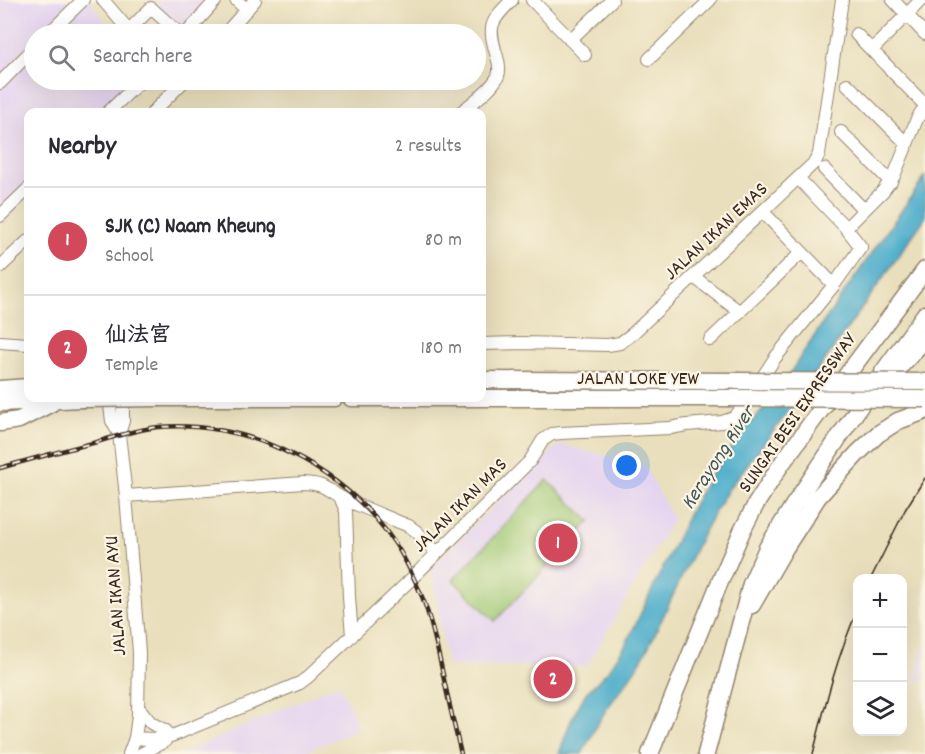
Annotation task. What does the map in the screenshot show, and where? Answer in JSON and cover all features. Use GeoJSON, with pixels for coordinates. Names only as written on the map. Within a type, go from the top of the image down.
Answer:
{"type":"FeatureCollection","features":[{"type":"Feature","properties":{"kind":"highway","name":"SUNGAI BESI EXPRESSWAY"},"geometry":{"type":"LineString","coordinates":[[650,754],[719,584],[756,504],[780,466],[925,270]]}},
{"type":"Feature","properties":{"kind":"highway"},"geometry":{"type":"LineString","coordinates":[[706,754],[751,584],[767,548],[872,388],[925,314]]}},
{"type":"Feature","properties":{"kind":"highway"},"geometry":{"type":"LineString","coordinates":[[872,388],[899,368],[925,339]]}},
{"type":"Feature","properties":{"kind":"highway","name":"JALAN LOKE YEW"},"geometry":{"type":"LineString","coordinates":[[486,380],[925,382]]}},
{"type":"Feature","properties":{"kind":"highway","name":"JALAN LOKE YEW"},"geometry":{"type":"LineString","coordinates":[[486,398],[925,399]]}},
{"type":"Feature","properties":{"kind":"highway"},"geometry":{"type":"LineString","coordinates":[[0,403],[24,402]]}},
{"type":"Feature","properties":{"kind":"highway"},"geometry":{"type":"LineString","coordinates":[[0,411],[49,402]]}},
{"type":"Feature","properties":{"kind":"highway"},"geometry":{"type":"LineString","coordinates":[[0,423],[19,420],[54,402]]}},
{"type":"Feature","properties":{"kind":"highway"},"geometry":{"type":"LineString","coordinates":[[739,626],[818,497],[878,434],[898,421],[925,411]]}},
{"type":"Feature","properties":{"kind":"street"},"geometry":{"type":"LineString","coordinates":[[58,24],[83,0]]}},
{"type":"Feature","properties":{"kind":"street"},"geometry":{"type":"LineString","coordinates":[[103,0],[124,24]]}},
{"type":"Feature","properties":{"kind":"street"},"geometry":{"type":"LineString","coordinates":[[195,24],[216,0]]}},
{"type":"Feature","properties":{"kind":"street"},"geometry":{"type":"LineString","coordinates":[[234,24],[251,5],[236,0]]}},
{"type":"Feature","properties":{"kind":"street"},"geometry":{"type":"LineString","coordinates":[[486,90],[499,75],[499,63],[491,37],[491,27],[496,16],[512,0]]}},
{"type":"Feature","properties":{"kind":"street"},"geometry":{"type":"LineString","coordinates":[[532,0],[585,55]]}},
{"type":"Feature","properties":{"kind":"street"},"geometry":{"type":"LineString","coordinates":[[570,40],[612,0]]}},
{"type":"Feature","properties":{"kind":"street"},"geometry":{"type":"LineString","coordinates":[[649,59],[710,0]]}},
{"type":"Feature","properties":{"kind":"street","name":"JALAN IKAN EMAS"},"geometry":{"type":"LineString","coordinates":[[486,344],[608,345],[620,343],[694,277],[815,162],[819,154],[842,0]]}},
{"type":"Feature","properties":{"kind":"street"},"geometry":{"type":"LineString","coordinates":[[893,0],[925,34]]}},
{"type":"Feature","properties":{"kind":"street"},"geometry":{"type":"LineString","coordinates":[[872,50],[921,0]]}},
{"type":"Feature","properties":{"kind":"street"},"geometry":{"type":"LineString","coordinates":[[137,24],[150,8],[168,24]]}},
{"type":"Feature","properties":{"kind":"street"},"geometry":{"type":"LineString","coordinates":[[798,178],[846,228],[891,182],[917,119],[925,106],[856,34]]}},
{"type":"Feature","properties":{"kind":"street"},"geometry":{"type":"LineString","coordinates":[[0,83],[24,58]]}},
{"type":"Feature","properties":{"kind":"street"},"geometry":{"type":"LineString","coordinates":[[847,84],[907,144]]}},
{"type":"Feature","properties":{"kind":"street"},"geometry":{"type":"LineString","coordinates":[[112,108],[131,90]]}},
{"type":"Feature","properties":{"kind":"street"},"geometry":{"type":"LineString","coordinates":[[156,108],[171,90]]}},
{"type":"Feature","properties":{"kind":"street"},"geometry":{"type":"LineString","coordinates":[[466,108],[486,90]]}},
{"type":"Feature","properties":{"kind":"street"},"geometry":{"type":"LineString","coordinates":[[841,132],[891,182]]}},
{"type":"Feature","properties":{"kind":"street"},"geometry":{"type":"LineString","coordinates":[[824,169],[864,210]]}},
{"type":"Feature","properties":{"kind":"street"},"geometry":{"type":"LineString","coordinates":[[0,216],[24,193]]}},
{"type":"Feature","properties":{"kind":"street"},"geometry":{"type":"LineString","coordinates":[[763,212],[834,285]]}},
{"type":"Feature","properties":{"kind":"street","name":"JALAN IKAN MAS"},"geometry":{"type":"LineString","coordinates":[[135,735],[151,740],[164,739],[170,734],[186,730],[300,683],[437,553],[530,461],[543,440],[552,434],[670,428],[722,422],[734,418],[775,358],[834,285],[861,247],[846,228]]}},
{"type":"Feature","properties":{"kind":"street"},"geometry":{"type":"LineString","coordinates":[[0,267],[24,245]]}},
{"type":"Feature","properties":{"kind":"street"},"geometry":{"type":"LineString","coordinates":[[710,340],[802,252]]}},
{"type":"Feature","properties":{"kind":"street"},"geometry":{"type":"LineString","coordinates":[[694,277],[740,312]]}},
{"type":"Feature","properties":{"kind":"street"},"geometry":{"type":"LineString","coordinates":[[0,342],[24,344]]}},
{"type":"Feature","properties":{"kind":"street","name":"JALAN IKAN AYU"},"geometry":{"type":"LineString","coordinates":[[110,402],[112,421],[119,434],[139,652],[138,707],[135,735],[129,754]]}},
{"type":"Feature","properties":{"kind":"street","name":"JALAN IKAN AYU"},"geometry":{"type":"LineString","coordinates":[[119,434],[123,421],[123,402]]}},
{"type":"Feature","properties":{"kind":"street"},"geometry":{"type":"LineString","coordinates":[[126,496],[316,483],[340,497],[409,526],[437,553]]}},
{"type":"Feature","properties":{"kind":"street"},"geometry":{"type":"LineString","coordinates":[[340,497],[346,511],[352,636]]}},
{"type":"Feature","properties":{"kind":"street"},"geometry":{"type":"LineString","coordinates":[[138,707],[151,723],[170,734],[141,754]]}},
{"type":"Feature","properties":{"kind":"shaded area"},"geometry":{"type":"Polygon","coordinates":[[[0,0],[89,0],[107,24],[24,24],[24,90],[137,90],[118,108],[24,108],[24,201],[0,225],[0,0]]]}},
{"type":"Feature","properties":{"kind":"shaded area"},"geometry":{"type":"Polygon","coordinates":[[[160,0],[212,0],[191,24],[174,24],[154,7],[160,0]]]}},
{"type":"Feature","properties":{"kind":"shaded area"},"geometry":{"type":"Polygon","coordinates":[[[559,444],[645,466],[673,519],[587,666],[447,666],[431,567],[559,444]]]}},
{"type":"Feature","properties":{"kind":"shaded area"},"geometry":{"type":"Polygon","coordinates":[[[925,643],[925,680],[914,680],[925,643]]]}},
{"type":"Feature","properties":{"kind":"shaded area"},"geometry":{"type":"Polygon","coordinates":[[[339,684],[356,720],[357,730],[299,754],[181,754],[339,684]]]}},
{"type":"Feature","properties":{"kind":"green space"},"geometry":{"type":"Polygon","coordinates":[[[547,480],[590,521],[495,621],[453,580],[547,480]]]}},
{"type":"Feature","properties":{"kind":"water"},"geometry":{"type":"Polygon","coordinates":[[[925,177],[925,218],[795,403],[730,487],[697,546],[643,657],[604,713],[582,754],[559,754],[570,723],[586,693],[607,672],[625,646],[707,480],[749,424],[778,391],[925,177]]]}},
{"type":"Feature","properties":{"kind":"tram line"},"geometry":{"type":"LineString","coordinates":[[873,574],[905,510],[925,478]]}},
{"type":"Feature","properties":{"kind":"tram line"},"geometry":{"type":"LineString","coordinates":[[813,754],[827,699],[853,622]]}},
{"type":"Feature","properties":{"kind":"railway"},"geometry":{"type":"LineString","coordinates":[[0,468],[143,429],[193,427],[227,432],[259,441],[291,454],[321,471],[373,516],[394,542],[410,570],[431,623],[461,754]]}},
{"type":"Feature","properties":{"kind":"place","name":"SJK (C) Naam Kheung"},"geometry":{"type":"Point","coordinates":[558,543]}},
{"type":"Feature","properties":{"kind":"place","name":"仙法宫"},"geometry":{"type":"Point","coordinates":[553,679]}},
{"type":"Feature","properties":{"kind":"water label","name":"Kerayong River"},"geometry":{"type":"Point","coordinates":[717,457]}}]}
